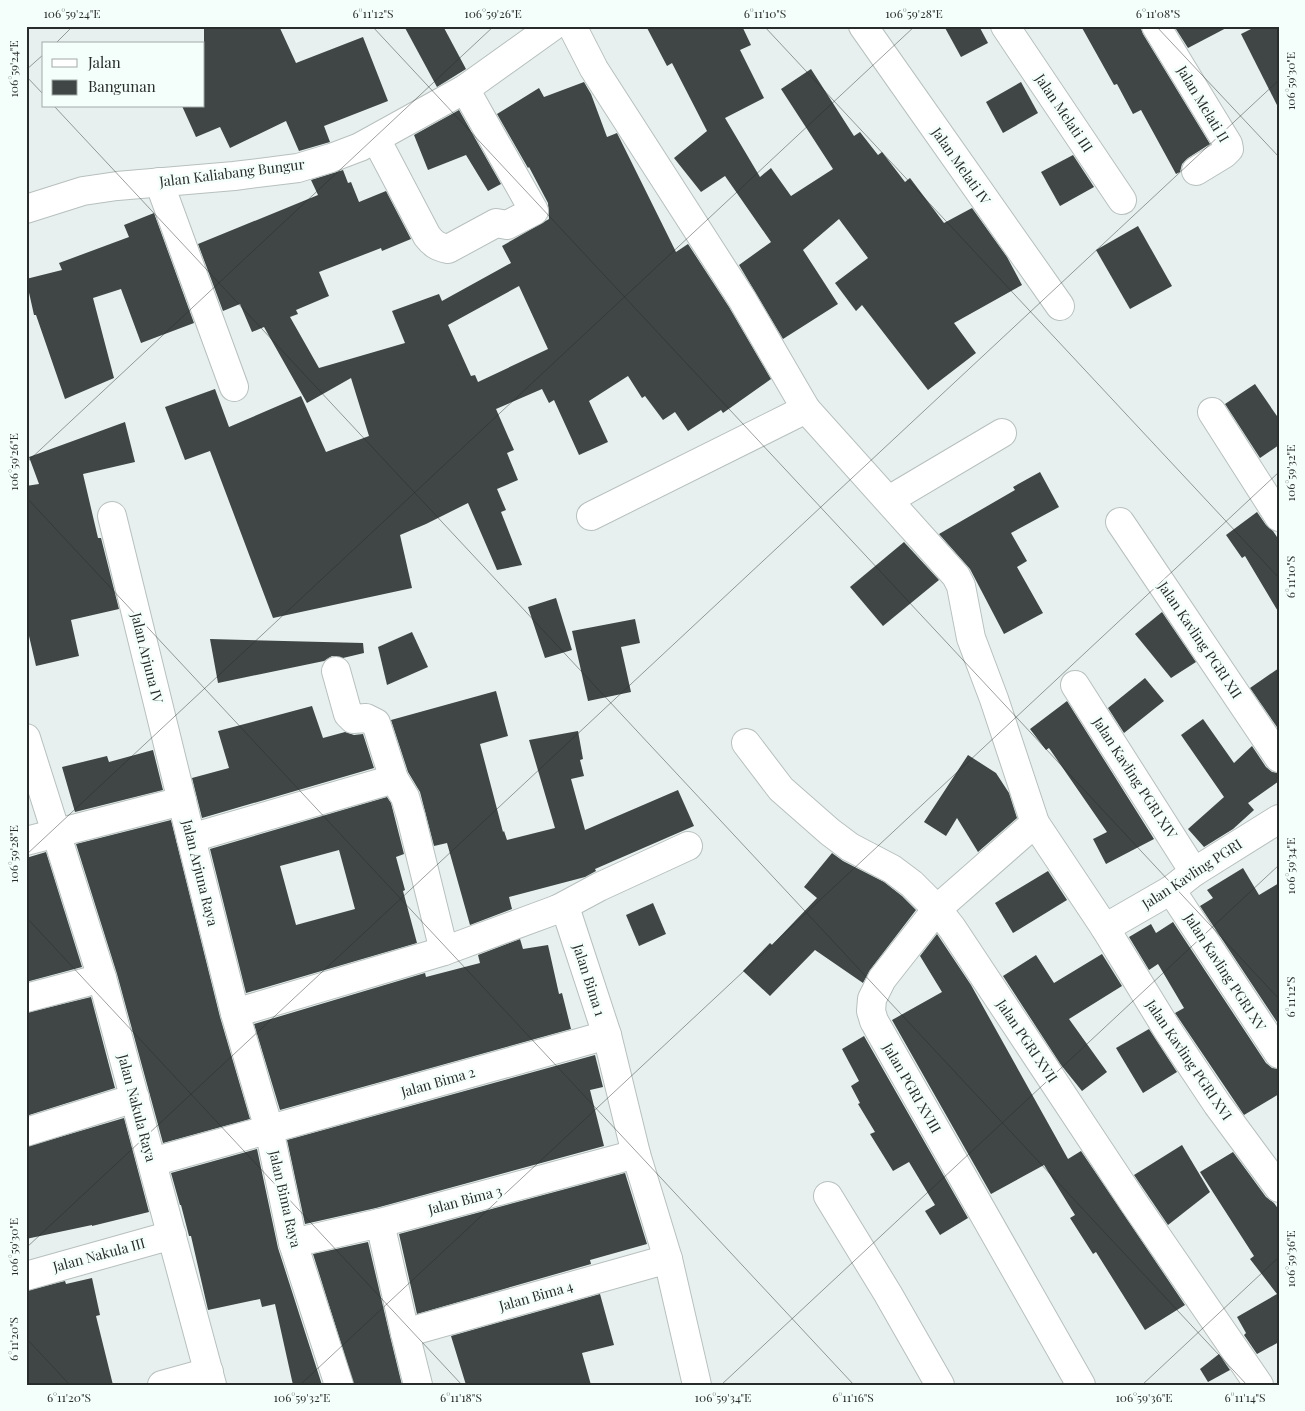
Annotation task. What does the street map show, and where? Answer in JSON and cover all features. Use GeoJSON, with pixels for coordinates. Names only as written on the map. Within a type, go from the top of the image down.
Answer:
{"type":"FeatureCollection","features":[{"type":"Feature","properties":{"kind":"street","name":"Jalan Kaliabang Bungur"},"geometry":{"type":"LineString","coordinates":[[26,209],[83,191],[298,168],[360,147],[465,89],[553,26]]}},
{"type":"Feature","properties":{"kind":"street","name":"Jalan Kavling PGRI XVI"},"geometry":{"type":"LineString","coordinates":[[572,26],[594,69],[742,299],[806,409],[956,576],[961,586],[971,638],[1036,823],[1172,1038],[1217,1104],[1279,1188]]}},
{"type":"Feature","properties":{"kind":"street","name":"Jalan Melati IV"},"geometry":{"type":"LineString","coordinates":[[863,26],[1060,306]]}},
{"type":"Feature","properties":{"kind":"street","name":"Jalan Melati III"},"geometry":{"type":"LineString","coordinates":[[1005,26],[1122,200]]}},
{"type":"Feature","properties":{"kind":"street","name":"Jalan Melati II"},"geometry":{"type":"LineString","coordinates":[[1156,26],[1228,144],[1229,149],[1224,154],[1196,170]]}},
{"type":"Feature","properties":{"kind":"street"},"geometry":{"type":"LineString","coordinates":[[376,139],[427,236],[432,243],[439,247],[448,249],[496,223],[507,226],[534,212],[465,89]]}},
{"type":"Feature","properties":{"kind":"street"},"geometry":{"type":"LineString","coordinates":[[159,182],[234,387]]}},
{"type":"Feature","properties":{"kind":"street"},"geometry":{"type":"LineString","coordinates":[[591,516],[806,409]]}},
{"type":"Feature","properties":{"kind":"street"},"geometry":{"type":"LineString","coordinates":[[1212,412],[1279,517]]}},
{"type":"Feature","properties":{"kind":"street"},"geometry":{"type":"LineString","coordinates":[[889,500],[1002,433]]}},
{"type":"Feature","properties":{"kind":"street","name":"Jalan Arjuna IV"},"geometry":{"type":"LineString","coordinates":[[112,516],[182,801]]}},
{"type":"Feature","properties":{"kind":"street","name":"Jalan Kavling PGRI XII"},"geometry":{"type":"LineString","coordinates":[[1120,522],[1279,758]]}},
{"type":"Feature","properties":{"kind":"street"},"geometry":{"type":"LineString","coordinates":[[336,671],[348,714],[353,719],[366,718],[376,723],[394,779],[405,797],[444,951]]}},
{"type":"Feature","properties":{"kind":"street","name":"Jalan Kavling PGRI XIV"},"geometry":{"type":"LineString","coordinates":[[1075,685],[1194,872]]}},
{"type":"Feature","properties":{"kind":"street","name":"Jalan Nakula Raya"},"geometry":{"type":"LineString","coordinates":[[26,738],[102,978],[210,1379]]}},
{"type":"Feature","properties":{"kind":"street","name":"Jalan PGRI XVII"},"geometry":{"type":"LineString","coordinates":[[746,743],[781,788],[830,832],[850,847],[892,869],[912,884],[937,909],[952,928],[1134,1203],[1259,1385]]}},
{"type":"Feature","properties":{"kind":"street"},"geometry":{"type":"LineString","coordinates":[[191,838],[394,779]]}},
{"type":"Feature","properties":{"kind":"street","name":"Jalan Arjuna Raya"},"geometry":{"type":"LineString","coordinates":[[26,841],[182,801],[236,1013]]}},
{"type":"Feature","properties":{"kind":"street","name":"Jalan Kavling PGRI"},"geometry":{"type":"LineString","coordinates":[[1104,928],[1170,890],[1194,872],[1279,819]]}},
{"type":"Feature","properties":{"kind":"street","name":"Jalan PGRI XVIII"},"geometry":{"type":"LineString","coordinates":[[1036,823],[937,909],[882,979],[872,999],[871,1011],[874,1021],[1081,1385]]}},
{"type":"Feature","properties":{"kind":"street"},"geometry":{"type":"LineString","coordinates":[[236,1013],[444,951],[558,909],[599,887],[688,846]]}},
{"type":"Feature","properties":{"kind":"street","name":"Jalan Kavling PGRI XV"},"geometry":{"type":"LineString","coordinates":[[1170,890],[1279,1054]]}},
{"type":"Feature","properties":{"kind":"street","name":"Jalan Bima 1"},"geometry":{"type":"LineString","coordinates":[[558,909],[564,910],[567,913],[607,1034],[636,1154],[668,1258],[697,1385]]}},
{"type":"Feature","properties":{"kind":"street"},"geometry":{"type":"LineString","coordinates":[[26,998],[102,978]]}},
{"type":"Feature","properties":{"kind":"street","name":"Jalan Bima Raya"},"geometry":{"type":"LineString","coordinates":[[236,1013],[269,1129],[293,1244],[339,1385]]}},
{"type":"Feature","properties":{"kind":"street","name":"Jalan Bima 2"},"geometry":{"type":"LineString","coordinates":[[152,1162],[607,1034]]}},
{"type":"Feature","properties":{"kind":"street"},"geometry":{"type":"LineString","coordinates":[[26,1132],[134,1098]]}},
{"type":"Feature","properties":{"kind":"street","name":"Jalan Bima 3"},"geometry":{"type":"LineString","coordinates":[[293,1244],[380,1223],[636,1154]]}},
{"type":"Feature","properties":{"kind":"street"},"geometry":{"type":"LineString","coordinates":[[828,1196],[888,1294],[940,1385]]}},
{"type":"Feature","properties":{"kind":"street"},"geometry":{"type":"LineString","coordinates":[[380,1223],[418,1385]]}},
{"type":"Feature","properties":{"kind":"street","name":"Jalan Nakula III"},"geometry":{"type":"LineString","coordinates":[[26,1276],[172,1235]]}},
{"type":"Feature","properties":{"kind":"street","name":"Jalan Bima 4"},"geometry":{"type":"LineString","coordinates":[[405,1333],[668,1258]]}},
{"type":"Feature","properties":{"kind":"street"},"geometry":{"type":"LineString","coordinates":[[162,1385],[210,1379]]}},
{"type":"Feature","properties":{"kind":"building"},"geometry":{"type":"Polygon","coordinates":[[[204,26],[279,26],[296,63],[363,37],[388,101],[324,126],[330,142],[299,151],[286,121],[230,148],[220,127],[196,137],[183,108],[205,108],[204,26]]]}},
{"type":"Feature","properties":{"kind":"building"},"geometry":{"type":"Polygon","coordinates":[[[404,26],[443,26],[466,69],[437,87],[404,26]]]}},
{"type":"Feature","properties":{"kind":"building"},"geometry":{"type":"Polygon","coordinates":[[[646,26],[742,26],[751,45],[740,50],[764,98],[725,118],[760,177],[771,168],[791,196],[833,169],[781,89],[811,69],[854,136],[860,132],[878,155],[882,152],[905,182],[910,178],[944,223],[972,208],[1007,257],[1022,285],[954,323],[976,353],[928,390],[862,305],[856,311],[835,283],[868,258],[839,219],[803,250],[838,304],[783,339],[739,265],[771,242],[725,176],[701,192],[674,158],[707,131],[672,63],[667,66],[646,26]]]}},
{"type":"Feature","properties":{"kind":"building"},"geometry":{"type":"Polygon","coordinates":[[[944,26],[979,26],[988,43],[961,57],[944,26]]]}},
{"type":"Feature","properties":{"kind":"building"},"geometry":{"type":"Polygon","coordinates":[[[1081,26],[1140,26],[1143,34],[1210,144],[1188,158],[1182,164],[1180,172],[1176,174],[1141,110],[1133,114],[1117,84],[1114,85],[1081,26]]]}},
{"type":"Feature","properties":{"kind":"building"},"geometry":{"type":"Polygon","coordinates":[[[1174,26],[1230,26],[1188,48],[1174,26]]]}},
{"type":"Feature","properties":{"kind":"building"},"geometry":{"type":"Polygon","coordinates":[[[1257,26],[1279,26],[1279,109],[1241,34],[1257,26]]]}},
{"type":"Feature","properties":{"kind":"building"},"geometry":{"type":"Polygon","coordinates":[[[584,82],[591,94],[607,137],[617,133],[676,252],[688,244],[729,307],[771,379],[723,413],[721,410],[688,431],[675,412],[663,420],[645,396],[642,398],[628,376],[589,401],[608,442],[579,455],[554,400],[549,403],[542,389],[496,409],[514,450],[507,453],[518,480],[497,489],[506,510],[501,512],[522,565],[497,570],[468,503],[400,535],[412,588],[273,618],[210,451],[185,460],[165,407],[215,389],[229,427],[301,396],[326,452],[369,436],[351,378],[307,403],[264,327],[252,332],[240,304],[223,311],[198,244],[318,195],[311,180],[343,170],[348,183],[351,182],[359,202],[386,191],[411,239],[382,251],[381,248],[319,272],[329,296],[296,310],[298,314],[290,317],[319,368],[405,343],[392,311],[439,294],[442,301],[511,263],[502,246],[549,219],[548,203],[497,114],[539,88],[544,97],[584,82]],[[519,286],[448,325],[471,376],[475,375],[478,382],[548,349],[519,286]]]}},
{"type":"Feature","properties":{"kind":"building"},"geometry":{"type":"Polygon","coordinates":[[[1021,82],[1038,113],[1003,133],[986,102],[1021,82]]]}},
{"type":"Feature","properties":{"kind":"building"},"geometry":{"type":"Polygon","coordinates":[[[459,110],[501,184],[488,191],[466,155],[428,170],[414,135],[459,110]]]}},
{"type":"Feature","properties":{"kind":"building"},"geometry":{"type":"Polygon","coordinates":[[[1073,155],[1094,187],[1060,206],[1041,172],[1073,155]]]}},
{"type":"Feature","properties":{"kind":"building"},"geometry":{"type":"Polygon","coordinates":[[[154,213],[194,323],[141,343],[121,289],[93,298],[114,378],[65,399],[36,315],[34,315],[26,279],[62,270],[59,263],[129,237],[124,225],[154,213]]]}},
{"type":"Feature","properties":{"kind":"building"},"geometry":{"type":"Polygon","coordinates":[[[1138,226],[1172,286],[1130,309],[1096,250],[1138,226]]]}},
{"type":"Feature","properties":{"kind":"building"},"geometry":{"type":"Polygon","coordinates":[[[1255,384],[1279,419],[1279,445],[1260,458],[1225,404],[1255,384]]]}},
{"type":"Feature","properties":{"kind":"building"},"geometry":{"type":"Polygon","coordinates":[[[125,422],[135,462],[83,474],[98,538],[101,538],[119,609],[71,620],[79,656],[36,666],[26,623],[26,486],[39,484],[29,457],[125,422]]]}},
{"type":"Feature","properties":{"kind":"building"},"geometry":{"type":"Polygon","coordinates":[[[1040,472],[1059,507],[1011,533],[1027,561],[1017,567],[1043,613],[1004,634],[970,569],[939,534],[1015,490],[1013,487],[1040,472]]]}},
{"type":"Feature","properties":{"kind":"building"},"geometry":{"type":"Polygon","coordinates":[[[1257,512],[1279,540],[1279,613],[1245,556],[1242,558],[1226,535],[1257,512]]]}},
{"type":"Feature","properties":{"kind":"building"},"geometry":{"type":"Polygon","coordinates":[[[904,542],[939,580],[883,626],[850,587],[904,542]]]}},
{"type":"Feature","properties":{"kind":"building"},"geometry":{"type":"Polygon","coordinates":[[[556,598],[572,650],[545,658],[528,607],[556,598]]]}},
{"type":"Feature","properties":{"kind":"building"},"geometry":{"type":"Polygon","coordinates":[[[1162,612],[1196,662],[1171,678],[1135,634],[1162,612]]]}},
{"type":"Feature","properties":{"kind":"building"},"geometry":{"type":"Polygon","coordinates":[[[635,619],[640,643],[621,647],[631,692],[588,701],[572,631],[635,619]]]}},
{"type":"Feature","properties":{"kind":"building"},"geometry":{"type":"Polygon","coordinates":[[[412,632],[428,667],[387,685],[378,647],[412,632]]]}},
{"type":"Feature","properties":{"kind":"building"},"geometry":{"type":"Polygon","coordinates":[[[210,639],[363,643],[364,653],[343,658],[332,656],[324,661],[218,683],[210,639]]]}},
{"type":"Feature","properties":{"kind":"building"},"geometry":{"type":"Polygon","coordinates":[[[1279,668],[1279,730],[1250,688],[1279,668]]]}},
{"type":"Feature","properties":{"kind":"building"},"geometry":{"type":"Polygon","coordinates":[[[1145,678],[1164,701],[1124,733],[1108,708],[1145,678]]]}},
{"type":"Feature","properties":{"kind":"building"},"geometry":{"type":"Polygon","coordinates":[[[496,691],[508,736],[480,744],[503,832],[507,840],[555,828],[529,740],[578,731],[583,759],[580,760],[584,776],[571,779],[585,830],[678,790],[694,826],[595,869],[596,871],[585,877],[509,897],[512,909],[470,925],[447,843],[434,846],[420,792],[408,772],[391,720],[496,691]]]}},
{"type":"Feature","properties":{"kind":"building"},"geometry":{"type":"Polygon","coordinates":[[[1067,701],[1154,839],[1106,864],[1093,839],[1107,832],[1049,748],[1046,750],[1030,729],[1067,701]]]}},
{"type":"Feature","properties":{"kind":"building"},"geometry":{"type":"Polygon","coordinates":[[[312,706],[323,738],[345,732],[354,735],[363,734],[374,768],[202,818],[192,778],[229,768],[218,731],[312,706]]]}},
{"type":"Feature","properties":{"kind":"building"},"geometry":{"type":"Polygon","coordinates":[[[1203,719],[1234,763],[1252,746],[1266,767],[1272,772],[1279,773],[1279,781],[1248,803],[1254,810],[1233,829],[1204,847],[1188,829],[1224,797],[1181,735],[1203,719]]]}},
{"type":"Feature","properties":{"kind":"building"},"geometry":{"type":"Polygon","coordinates":[[[153,750],[163,790],[75,812],[62,767],[107,756],[109,762],[153,750]]]}},
{"type":"Feature","properties":{"kind":"building"},"geometry":{"type":"Polygon","coordinates":[[[968,755],[996,773],[1009,793],[1017,818],[978,852],[957,818],[946,836],[924,822],[968,755]]]}},
{"type":"Feature","properties":{"kind":"building"},"geometry":{"type":"Polygon","coordinates":[[[387,797],[391,803],[404,854],[396,857],[417,943],[246,993],[210,849],[387,797]],[[339,850],[280,866],[296,925],[355,909],[339,850]]]}},
{"type":"Feature","properties":{"kind":"building"},"geometry":{"type":"Polygon","coordinates":[[[171,820],[220,1017],[250,1119],[163,1143],[117,974],[76,844],[171,820]]]}},
{"type":"Feature","properties":{"kind":"building"},"geometry":{"type":"Polygon","coordinates":[[[46,852],[82,967],[26,982],[26,858],[46,852]]]}},
{"type":"Feature","properties":{"kind":"building"},"geometry":{"type":"Polygon","coordinates":[[[832,853],[843,861],[884,882],[916,910],[870,970],[863,983],[815,950],[770,996],[743,971],[770,943],[772,945],[817,898],[804,887],[832,853]]]}},
{"type":"Feature","properties":{"kind":"building"},"geometry":{"type":"Polygon","coordinates":[[[1243,868],[1259,895],[1279,883],[1279,1025],[1200,906],[1213,898],[1207,890],[1243,868]]]}},
{"type":"Feature","properties":{"kind":"building"},"geometry":{"type":"Polygon","coordinates":[[[1048,871],[1067,900],[1013,933],[995,903],[1048,871]]]}},
{"type":"Feature","properties":{"kind":"building"},"geometry":{"type":"Polygon","coordinates":[[[653,903],[666,934],[639,946],[626,915],[653,903]]]}},
{"type":"Feature","properties":{"kind":"building"},"geometry":{"type":"Polygon","coordinates":[[[1173,922],[1266,1063],[1272,1068],[1279,1069],[1279,1094],[1244,1115],[1175,1013],[1184,1008],[1158,964],[1149,970],[1129,937],[1151,924],[1156,933],[1173,922]]]}},
{"type":"Feature","properties":{"kind":"building"},"geometry":{"type":"Polygon","coordinates":[[[937,934],[971,985],[1068,1159],[1081,1151],[1185,1305],[1145,1330],[1096,1252],[1093,1254],[1070,1218],[1075,1215],[1044,1165],[991,1194],[892,1020],[942,992],[920,956],[937,934]]]}},
{"type":"Feature","properties":{"kind":"building"},"geometry":{"type":"Polygon","coordinates":[[[520,939],[523,949],[548,945],[559,994],[562,993],[571,1029],[280,1110],[254,1024],[425,973],[426,977],[480,963],[478,955],[520,939]]]}},
{"type":"Feature","properties":{"kind":"building"},"geometry":{"type":"Polygon","coordinates":[[[1102,954],[1122,986],[1069,1019],[1107,1072],[1082,1091],[1061,1065],[1003,976],[1036,955],[1054,983],[1102,954]]]}},
{"type":"Feature","properties":{"kind":"building"},"geometry":{"type":"Polygon","coordinates":[[[91,997],[115,1088],[26,1116],[26,1013],[91,997]]]}},
{"type":"Feature","properties":{"kind":"building"},"geometry":{"type":"Polygon","coordinates":[[[1149,1029],[1177,1072],[1143,1093],[1116,1048],[1149,1029]]]}},
{"type":"Feature","properties":{"kind":"building"},"geometry":{"type":"Polygon","coordinates":[[[864,1036],[968,1218],[940,1235],[925,1211],[935,1205],[909,1162],[893,1171],[870,1134],[875,1132],[858,1104],[860,1103],[851,1086],[859,1081],[842,1049],[864,1036]]]}},
{"type":"Feature","properties":{"kind":"building"},"geometry":{"type":"Polygon","coordinates":[[[595,1055],[603,1087],[590,1090],[604,1146],[376,1208],[305,1224],[287,1140],[595,1055]]]}},
{"type":"Feature","properties":{"kind":"building"},"geometry":{"type":"Polygon","coordinates":[[[124,1118],[149,1212],[26,1239],[26,1147],[124,1118]]]}},
{"type":"Feature","properties":{"kind":"building"},"geometry":{"type":"Polygon","coordinates":[[[1182,1145],[1210,1192],[1168,1225],[1134,1175],[1182,1145]]]}},
{"type":"Feature","properties":{"kind":"building"},"geometry":{"type":"Polygon","coordinates":[[[257,1149],[278,1248],[322,1385],[293,1385],[275,1304],[262,1307],[260,1299],[208,1310],[191,1236],[189,1236],[171,1173],[257,1149]]]}},
{"type":"Feature","properties":{"kind":"building"},"geometry":{"type":"Polygon","coordinates":[[[1233,1152],[1266,1197],[1279,1210],[1279,1342],[1257,1354],[1244,1335],[1246,1333],[1237,1317],[1277,1294],[1250,1259],[1254,1256],[1200,1172],[1233,1152]]]}},
{"type":"Feature","properties":{"kind":"building"},"geometry":{"type":"Polygon","coordinates":[[[625,1173],[647,1244],[590,1260],[591,1264],[417,1314],[399,1234],[625,1173]]]}},
{"type":"Feature","properties":{"kind":"building"},"geometry":{"type":"Polygon","coordinates":[[[368,1242],[402,1385],[354,1385],[313,1254],[368,1242]]]}},
{"type":"Feature","properties":{"kind":"building"},"geometry":{"type":"Polygon","coordinates":[[[92,1278],[100,1315],[96,1316],[113,1385],[26,1385],[26,1291],[65,1281],[66,1284],[92,1278]]]}},
{"type":"Feature","properties":{"kind":"building"},"geometry":{"type":"Polygon","coordinates":[[[600,1294],[614,1345],[582,1353],[591,1385],[466,1385],[451,1336],[600,1294]]]}},
{"type":"Feature","properties":{"kind":"building"},"geometry":{"type":"Polygon","coordinates":[[[1219,1354],[1230,1370],[1208,1382],[1200,1369],[1219,1354]]]}}]}
